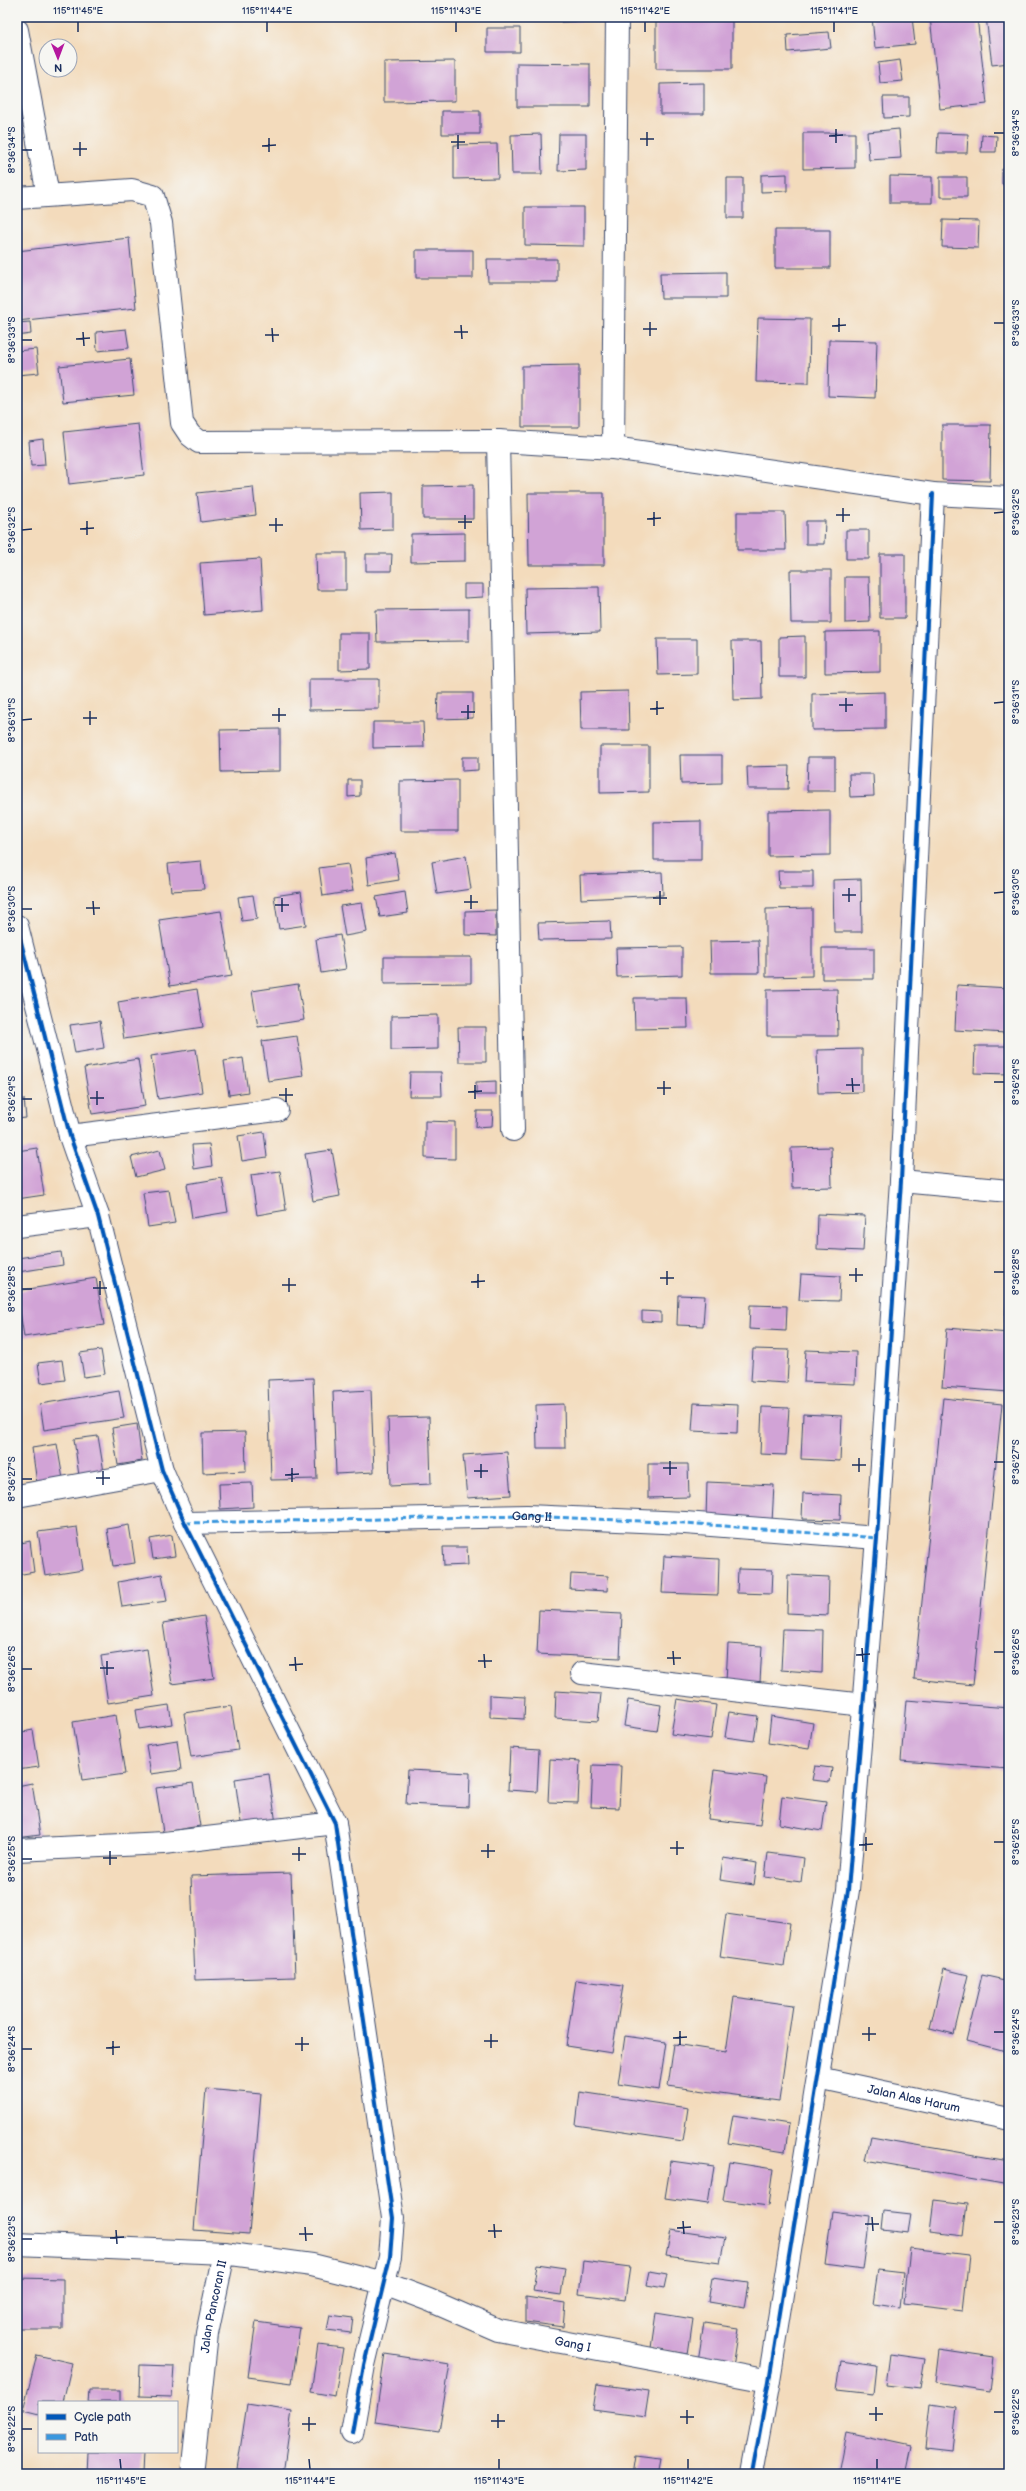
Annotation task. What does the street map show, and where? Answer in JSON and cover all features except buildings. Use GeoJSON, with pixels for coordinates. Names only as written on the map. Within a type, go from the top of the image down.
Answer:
{"type":"FeatureCollection","features":[{"type":"Feature","properties":{"kind":"street"},"geometry":{"type":"LineString","coordinates":[[613,448],[617,17]]}},
{"type":"Feature","properties":{"kind":"street"},"geometry":{"type":"LineString","coordinates":[[17,30],[48,195]]}},
{"type":"Feature","properties":{"kind":"street"},"geometry":{"type":"LineString","coordinates":[[17,198],[132,190],[153,196],[161,223],[182,424],[190,435],[199,442],[498,440],[613,448],[933,494],[1009,498]]}},
{"type":"Feature","properties":{"kind":"street"},"geometry":{"type":"LineString","coordinates":[[498,440],[513,1130]]}},
{"type":"Feature","properties":{"kind":"street"},"geometry":{"type":"LineString","coordinates":[[752,2474],[769,2381],[848,1890],[877,1538],[901,1181],[933,494]]}},
{"type":"Feature","properties":{"kind":"street"},"geometry":{"type":"LineString","coordinates":[[17,926],[70,1136],[98,1216],[162,1470],[185,1523],[335,1823],[393,2218],[390,2257],[364,2365],[352,2433]]}},
{"type":"Feature","properties":{"kind":"street"},"geometry":{"type":"LineString","coordinates":[[70,1136],[278,1110]]}},
{"type":"Feature","properties":{"kind":"street"},"geometry":{"type":"LineString","coordinates":[[901,1181],[1009,1191]]}},
{"type":"Feature","properties":{"kind":"street"},"geometry":{"type":"LineString","coordinates":[[17,1226],[98,1216]]}},
{"type":"Feature","properties":{"kind":"street"},"geometry":{"type":"LineString","coordinates":[[17,1496],[162,1470]]}},
{"type":"Feature","properties":{"kind":"street","name":"Gang II"},"geometry":{"type":"LineString","coordinates":[[185,1523],[527,1516],[685,1523],[877,1538]]}},
{"type":"Feature","properties":{"kind":"street"},"geometry":{"type":"LineString","coordinates":[[582,1673],[864,1705]]}},
{"type":"Feature","properties":{"kind":"street"},"geometry":{"type":"LineString","coordinates":[[17,1850],[164,1843],[335,1823]]}},
{"type":"Feature","properties":{"kind":"street","name":"Jalan Alas Harum"},"geometry":{"type":"LineString","coordinates":[[818,2078],[1009,2120]]}},
{"type":"Feature","properties":{"kind":"street"},"geometry":{"type":"LineString","coordinates":[[17,2244],[224,2253]]}},
{"type":"Feature","properties":{"kind":"street","name":"Jalan Pancoran II"},"geometry":{"type":"LineString","coordinates":[[192,2474],[208,2327],[224,2253],[312,2265],[384,2283]]}},
{"type":"Feature","properties":{"kind":"street","name":"Gang I"},"geometry":{"type":"LineString","coordinates":[[384,2283],[429,2300],[498,2330],[769,2381]]}},
{"type":"Feature","properties":{"kind":"marked path"},"geometry":{"type":"LineString","coordinates":[[185,1523],[527,1516],[685,1523],[877,1538]]}},
{"type":"Feature","properties":{"kind":"cycle path"},"geometry":{"type":"LineString","coordinates":[[752,2474],[769,2381],[848,1890],[877,1538],[901,1181],[933,494]]}},
{"type":"Feature","properties":{"kind":"cycle path"},"geometry":{"type":"LineString","coordinates":[[17,926],[70,1136],[98,1216],[162,1470],[185,1523],[335,1823],[393,2218],[390,2257],[364,2365],[352,2433]]}}]}
